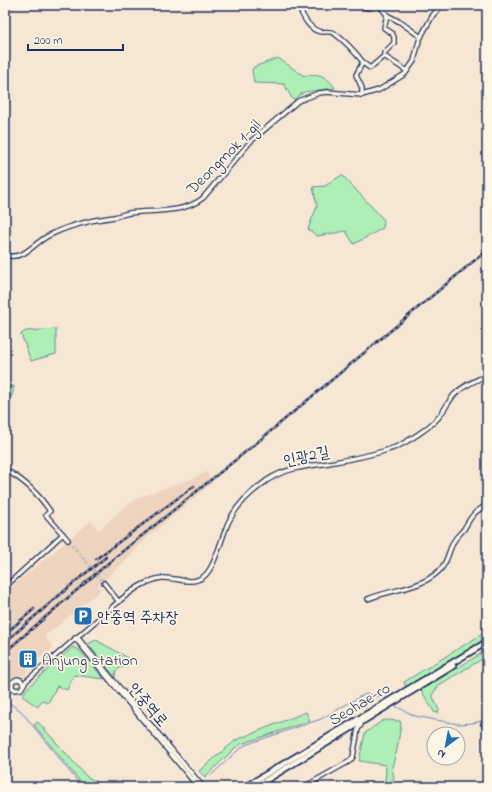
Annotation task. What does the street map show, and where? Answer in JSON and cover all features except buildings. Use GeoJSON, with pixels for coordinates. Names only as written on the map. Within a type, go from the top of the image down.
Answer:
{"type":"FeatureCollection","features":[{"type":"Feature","properties":{"kind":"main road","name":"Seohae-ro"},"geometry":{"type":"LineString","coordinates":[[255,787],[387,705],[392,700],[487,644]]}},
{"type":"Feature","properties":{"kind":"main road","name":"Seohae-ro"},"geometry":{"type":"LineString","coordinates":[[245,787],[387,705]]}},
{"type":"Feature","properties":{"kind":"street"},"geometry":{"type":"LineString","coordinates":[[298,5],[310,26],[316,30],[332,32],[335,34],[349,46],[363,62],[362,63],[370,68],[384,57],[384,53],[395,41],[392,32],[384,28],[388,15]]}},
{"type":"Feature","properties":{"kind":"street"},"geometry":{"type":"LineString","coordinates":[[358,5],[369,8],[373,5]]}},
{"type":"Feature","properties":{"kind":"street"},"geometry":{"type":"LineString","coordinates":[[380,5],[388,15],[421,37]]}},
{"type":"Feature","properties":{"kind":"street","name":"Deongmok 1-gil"},"geometry":{"type":"LineString","coordinates":[[5,255],[14,257],[24,254],[48,235],[75,225],[128,213],[161,211],[193,205],[203,198],[250,142],[298,101],[309,96],[327,92],[362,95],[380,90],[407,71],[414,61],[421,37],[433,15],[442,5]]}},
{"type":"Feature","properties":{"kind":"street"},"geometry":{"type":"LineString","coordinates":[[384,57],[393,63],[400,65],[407,71]]}},
{"type":"Feature","properties":{"kind":"street"},"geometry":{"type":"LineString","coordinates":[[362,63],[356,75],[362,88],[362,95]]}},
{"type":"Feature","properties":{"kind":"street","name":"인광2길"},"geometry":{"type":"LineString","coordinates":[[23,683],[119,602],[142,585],[161,578],[190,582],[202,578],[207,574],[218,552],[230,519],[252,493],[274,475],[282,471],[305,465],[355,458],[396,447],[429,426],[440,415],[454,395],[463,388],[487,375]]}},
{"type":"Feature","properties":{"kind":"street"},"geometry":{"type":"LineString","coordinates":[[5,470],[20,479],[47,506],[50,511],[46,515],[68,540]]}},
{"type":"Feature","properties":{"kind":"street"},"geometry":{"type":"LineString","coordinates":[[368,599],[376,595],[412,587],[439,572],[444,567],[454,541],[463,531],[474,513],[487,505]]}},
{"type":"Feature","properties":{"kind":"street"},"geometry":{"type":"LineString","coordinates":[[5,586],[63,534]]}},
{"type":"Feature","properties":{"kind":"street"},"geometry":{"type":"LineString","coordinates":[[104,583],[119,602]]}},
{"type":"Feature","properties":{"kind":"street"},"geometry":{"type":"LineString","coordinates":[[76,638],[198,787]]}},
{"type":"Feature","properties":{"kind":"street","name":"안중역로"},"geometry":{"type":"LineString","coordinates":[[76,638],[203,787]]}},
{"type":"Feature","properties":{"kind":"street"},"geometry":{"type":"LineString","coordinates":[[5,692],[12,687],[12,682],[15,679],[19,679],[23,683],[22,688],[19,690],[15,690],[12,687]]}},
{"type":"Feature","properties":{"kind":"street"},"geometry":{"type":"LineString","coordinates":[[487,720],[483,724],[487,728]]}},
{"type":"Feature","properties":{"kind":"street","name":"Seohae-ro"},"geometry":{"type":"LineString","coordinates":[[304,787],[350,761],[358,729],[361,725]]}},
{"type":"Feature","properties":{"kind":"shaded area"},"geometry":{"type":"Polygon","coordinates":[[[207,472],[212,483],[149,536],[98,586],[101,590],[45,636],[53,648],[29,665],[26,675],[5,680],[5,592],[91,521],[99,530],[121,510],[136,499],[207,472]]]}},
{"type":"Feature","properties":{"kind":"green space"},"geometry":{"type":"Polygon","coordinates":[[[278,58],[304,76],[314,74],[322,76],[329,80],[335,88],[304,92],[293,100],[284,84],[254,83],[252,70],[254,67],[278,58]]]}},
{"type":"Feature","properties":{"kind":"green space"},"geometry":{"type":"Polygon","coordinates":[[[342,175],[384,220],[383,228],[354,244],[346,231],[317,236],[308,229],[317,206],[313,187],[325,186],[342,175]]]}},
{"type":"Feature","properties":{"kind":"green space"},"geometry":{"type":"Polygon","coordinates":[[[56,329],[56,354],[31,361],[21,334],[26,331],[56,329]]]}},
{"type":"Feature","properties":{"kind":"green space"},"geometry":{"type":"Polygon","coordinates":[[[14,386],[12,396],[5,401],[5,389],[14,386]]]}},
{"type":"Feature","properties":{"kind":"green space"},"geometry":{"type":"Polygon","coordinates":[[[487,631],[487,638],[406,687],[404,682],[487,631]]]}},
{"type":"Feature","properties":{"kind":"green space"},"geometry":{"type":"Polygon","coordinates":[[[96,640],[130,659],[130,663],[117,670],[115,677],[88,644],[96,640]]]}},
{"type":"Feature","properties":{"kind":"green space"},"geometry":{"type":"Polygon","coordinates":[[[73,647],[79,650],[104,679],[74,675],[67,690],[57,686],[48,703],[42,700],[38,707],[22,696],[28,687],[73,647]]]}},
{"type":"Feature","properties":{"kind":"green space"},"geometry":{"type":"Polygon","coordinates":[[[487,650],[487,656],[439,685],[432,695],[439,710],[438,713],[434,712],[421,690],[487,650]]]}},
{"type":"Feature","properties":{"kind":"green space"},"geometry":{"type":"Polygon","coordinates":[[[306,712],[310,721],[241,744],[205,777],[199,771],[236,740],[306,712]]]}},
{"type":"Feature","properties":{"kind":"green space"},"geometry":{"type":"Polygon","coordinates":[[[382,721],[400,721],[401,724],[397,750],[392,767],[394,778],[389,785],[385,782],[385,765],[359,761],[365,733],[382,721]]]}},
{"type":"Feature","properties":{"kind":"green space"},"geometry":{"type":"Polygon","coordinates":[[[38,722],[86,776],[105,787],[87,787],[83,784],[34,725],[38,722]]]}},
{"type":"Feature","properties":{"kind":"waterway"},"geometry":{"type":"LineString","coordinates":[[208,778],[245,745],[321,719],[366,694],[375,695],[386,700]]}},
{"type":"Feature","properties":{"kind":"waterway"},"geometry":{"type":"LineString","coordinates":[[5,700],[21,711],[78,782],[84,787]]}},
{"type":"Feature","properties":{"kind":"waterway"},"geometry":{"type":"LineString","coordinates":[[393,705],[415,716],[458,724],[481,721],[487,716]]}},
{"type":"Feature","properties":{"kind":"tunnel"},"geometry":{"type":"LineString","coordinates":[[68,540],[104,583]]}},
{"type":"Feature","properties":{"kind":"railway"},"geometry":{"type":"LineString","coordinates":[[5,652],[113,559],[254,445],[487,250]]}},
{"type":"Feature","properties":{"kind":"railway"},"geometry":{"type":"LineString","coordinates":[[96,559],[194,486]]}},
{"type":"Feature","properties":{"kind":"railway"},"geometry":{"type":"LineString","coordinates":[[5,642],[106,557]]}},
{"type":"Feature","properties":{"kind":"railway"},"geometry":{"type":"LineString","coordinates":[[5,634],[34,609]]}},
{"type":"Feature","properties":{"kind":"place","name":"안중역 주차장"},"geometry":{"type":"Point","coordinates":[83,616]}},
{"type":"Feature","properties":{"kind":"place","name":"Anjung station"},"geometry":{"type":"Point","coordinates":[28,659]}}]}
